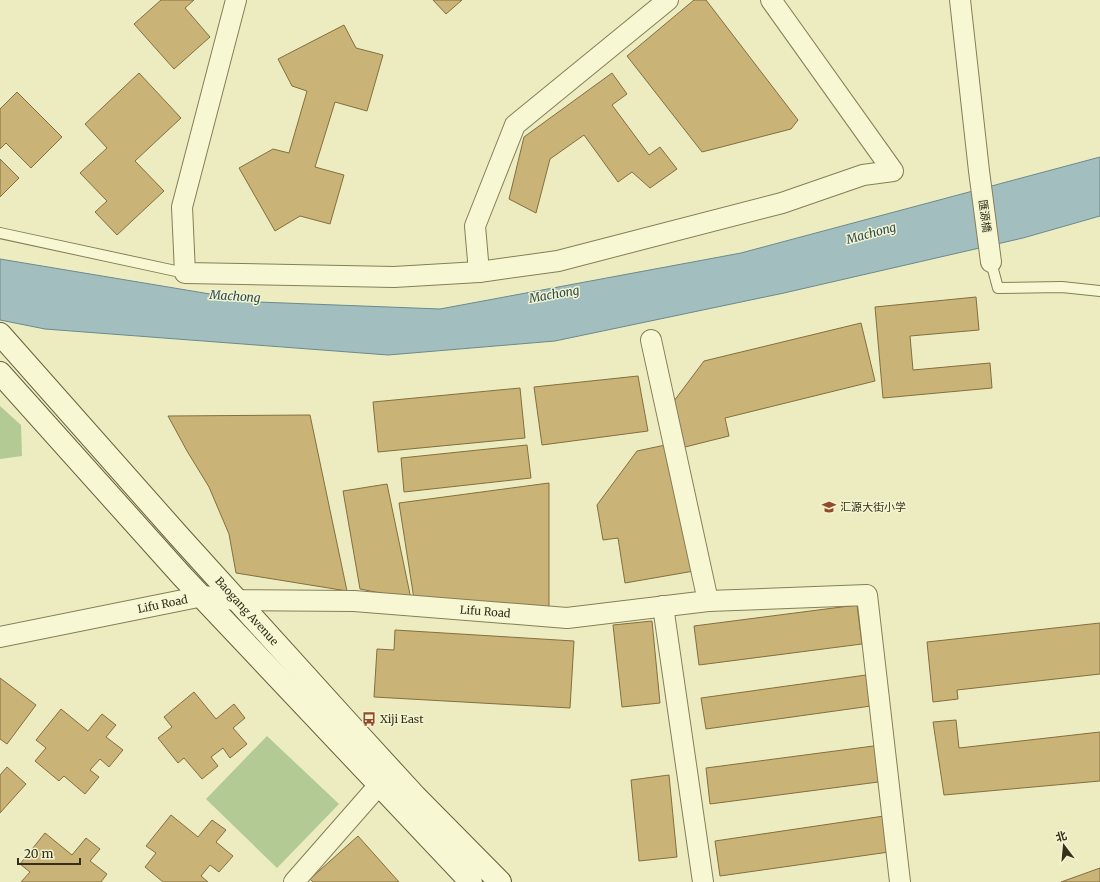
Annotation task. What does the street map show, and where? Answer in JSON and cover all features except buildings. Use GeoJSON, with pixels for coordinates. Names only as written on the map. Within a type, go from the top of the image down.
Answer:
{"type":"FeatureCollection","features":[{"type":"Feature","properties":{"kind":"main road","name":"Baogang Avenue"},"geometry":{"type":"LineString","coordinates":[[0,334],[236,600],[415,796],[500,882]]}},
{"type":"Feature","properties":{"kind":"main road","name":"Baogang Avenue"},"geometry":{"type":"LineString","coordinates":[[0,374],[115,502],[471,882]]}},
{"type":"Feature","properties":{"kind":"street"},"geometry":{"type":"LineString","coordinates":[[236,0],[182,208],[185,273],[394,277],[479,272],[558,261],[782,203],[863,175],[893,171],[774,1]]}},
{"type":"Feature","properties":{"kind":"street"},"geometry":{"type":"LineString","coordinates":[[479,272],[475,226],[515,125],[668,0]]}},
{"type":"Feature","properties":{"kind":"street","name":"匯源橋"},"geometry":{"type":"LineString","coordinates":[[960,0],[979,171],[991,262]]}},
{"type":"Feature","properties":{"kind":"street"},"geometry":{"type":"LineString","coordinates":[[651,340],[708,601]]}},
{"type":"Feature","properties":{"kind":"street","name":"Lifu Road"},"geometry":{"type":"LineString","coordinates":[[0,637],[203,596],[236,600],[354,601],[567,618],[708,601],[868,595],[900,882]]}},
{"type":"Feature","properties":{"kind":"street"},"geometry":{"type":"LineString","coordinates":[[664,606],[703,882]]}},
{"type":"Feature","properties":{"kind":"street"},"geometry":{"type":"LineString","coordinates":[[294,882],[379,785]]}},
{"type":"Feature","properties":{"kind":"lane"},"geometry":{"type":"LineString","coordinates":[[0,233],[185,273]]}},
{"type":"Feature","properties":{"kind":"lane"},"geometry":{"type":"LineString","coordinates":[[991,262],[998,288],[1062,287],[1100,291]]}},
{"type":"Feature","properties":{"kind":"green space"},"geometry":{"type":"Polygon","coordinates":[[[0,406],[21,425],[22,456],[0,459],[0,406]]]}},
{"type":"Feature","properties":{"kind":"green space"},"geometry":{"type":"Polygon","coordinates":[[[267,736],[339,804],[277,868],[206,799],[267,736]]]}},
{"type":"Feature","properties":{"kind":"water","name":"Machong"},"geometry":{"type":"Polygon","coordinates":[[[1100,157],[1100,216],[1023,238],[784,293],[555,341],[388,355],[45,329],[0,320],[0,259],[258,302],[440,309],[741,253],[1100,157]]]}},
{"type":"Feature","properties":{"kind":"place","name":"汇源大街小学"},"geometry":{"type":"Point","coordinates":[829,507]}},
{"type":"Feature","properties":{"kind":"place","name":"Xiji East"},"geometry":{"type":"Point","coordinates":[369,719]}}]}
